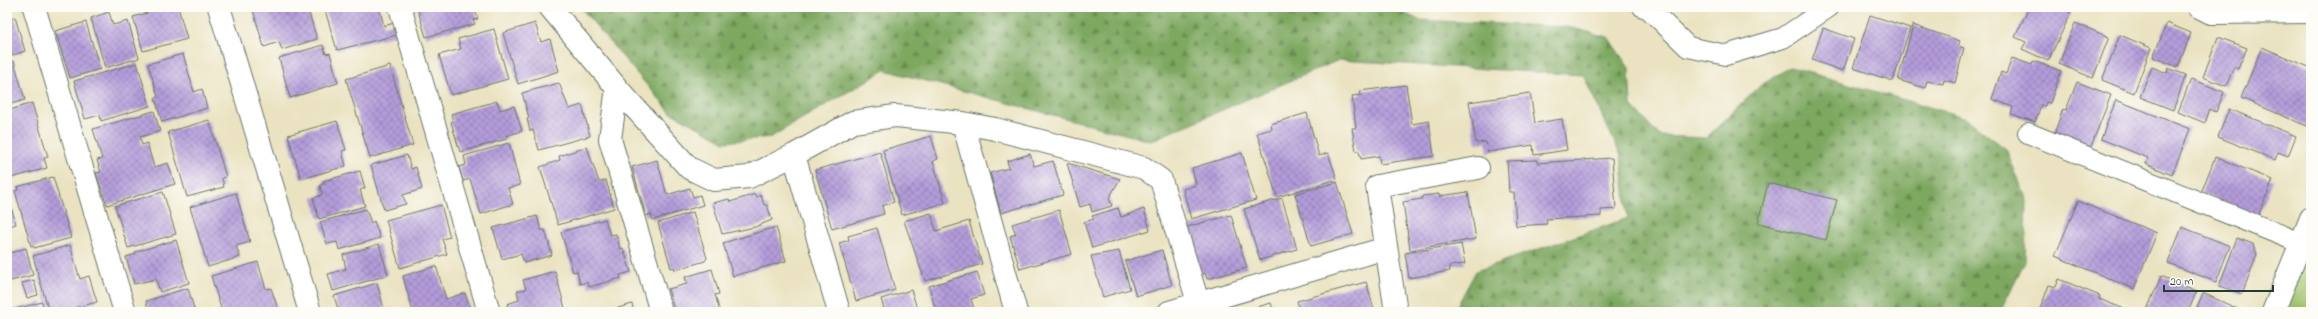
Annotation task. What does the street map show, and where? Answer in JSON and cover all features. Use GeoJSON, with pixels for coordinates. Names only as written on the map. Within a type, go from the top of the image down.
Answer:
{"type":"FeatureCollection","features":[{"type":"Feature","properties":{"kind":"street"},"geometry":{"type":"LineString","coordinates":[[34,7],[125,312]]}},
{"type":"Feature","properties":{"kind":"street"},"geometry":{"type":"LineString","coordinates":[[219,7],[310,312]]}},
{"type":"Feature","properties":{"kind":"street"},"geometry":{"type":"LineString","coordinates":[[400,7],[490,312]]}},
{"type":"Feature","properties":{"kind":"street"},"geometry":{"type":"LineString","coordinates":[[550,7],[616,88],[689,168],[714,180],[749,177],[794,155],[853,122],[895,116],[963,123],[995,129],[1144,168],[1161,180],[1200,308]]}},
{"type":"Feature","properties":{"kind":"street"},"geometry":{"type":"LineString","coordinates":[[2205,10],[2311,12]]}},
{"type":"Feature","properties":{"kind":"street"},"geometry":{"type":"LineString","coordinates":[[616,88],[610,139],[661,312]]}},
{"type":"Feature","properties":{"kind":"street"},"geometry":{"type":"LineString","coordinates":[[963,123],[1016,312]]}},
{"type":"Feature","properties":{"kind":"street"},"geometry":{"type":"LineString","coordinates":[[794,155],[839,312]]}},
{"type":"Feature","properties":{"kind":"street"},"geometry":{"type":"LineString","coordinates":[[1396,312],[1377,186],[1478,168]]}},
{"type":"Feature","properties":{"kind":"street"},"geometry":{"type":"LineString","coordinates":[[2273,312],[2311,218]]}},
{"type":"Feature","properties":{"kind":"street"},"geometry":{"type":"LineString","coordinates":[[1169,312],[1200,308],[1386,248]]}},
{"type":"Feature","properties":{"kind":"lane"},"geometry":{"type":"LineString","coordinates":[[1643,7],[1648,8],[1688,46],[1726,55],[1783,38],[1829,7]]}},
{"type":"Feature","properties":{"kind":"lane"},"geometry":{"type":"LineString","coordinates":[[2186,7],[2205,10]]}},
{"type":"Feature","properties":{"kind":"lane"},"geometry":{"type":"LineString","coordinates":[[2028,133],[2301,243]]}},
{"type":"Feature","properties":{"kind":"green space"},"geometry":{"type":"Polygon","coordinates":[[[580,7],[1391,7],[1419,20],[1568,27],[1608,37],[1629,68],[1631,105],[1660,136],[1706,138],[1760,86],[1790,67],[1964,117],[2006,149],[2027,201],[2025,261],[2000,312],[1456,312],[1457,306],[1476,271],[1628,218],[1621,156],[1583,75],[1339,60],[1150,141],[885,70],[771,137],[725,142],[670,112],[580,7]]]}},
{"type":"Feature","properties":{"kind":"green space"},"geometry":{"type":"Polygon","coordinates":[[[2311,217],[2311,312],[2274,312],[2311,217]]]}},
{"type":"Feature","properties":{"kind":"building"},"geometry":{"type":"Polygon","coordinates":[[[146,7],[178,7],[187,39],[143,51],[133,17],[147,13],[146,7]]]}},
{"type":"Feature","properties":{"kind":"building"},"geometry":{"type":"Polygon","coordinates":[[[252,7],[307,7],[317,39],[282,50],[279,42],[264,47],[252,7]]]}},
{"type":"Feature","properties":{"kind":"building"},"geometry":{"type":"Polygon","coordinates":[[[324,7],[379,7],[384,26],[394,23],[397,35],[337,50],[324,7]]]}},
{"type":"Feature","properties":{"kind":"building"},"geometry":{"type":"Polygon","coordinates":[[[417,7],[474,7],[478,19],[473,20],[475,24],[426,37],[417,7]]]}},
{"type":"Feature","properties":{"kind":"building"},"geometry":{"type":"Polygon","coordinates":[[[2029,7],[2058,7],[2071,13],[2048,61],[2022,49],[2026,42],[2015,37],[2029,7]]]}},
{"type":"Feature","properties":{"kind":"building"},"geometry":{"type":"Polygon","coordinates":[[[109,12],[113,25],[128,21],[139,58],[105,68],[91,18],[109,12]]]}},
{"type":"Feature","properties":{"kind":"building"},"geometry":{"type":"Polygon","coordinates":[[[1870,15],[1910,28],[1893,81],[1853,68],[1870,15]]]}},
{"type":"Feature","properties":{"kind":"building"},"geometry":{"type":"Polygon","coordinates":[[[15,17],[25,51],[7,57],[7,20],[15,17]]]}},
{"type":"Feature","properties":{"kind":"building"},"geometry":{"type":"Polygon","coordinates":[[[86,22],[100,69],[70,78],[55,31],[86,22]]]}},
{"type":"Feature","properties":{"kind":"building"},"geometry":{"type":"Polygon","coordinates":[[[535,23],[541,42],[550,39],[559,71],[518,84],[503,33],[535,23]]]}},
{"type":"Feature","properties":{"kind":"building"},"geometry":{"type":"Polygon","coordinates":[[[2075,23],[2109,37],[2093,78],[2059,64],[2075,23]]]}},
{"type":"Feature","properties":{"kind":"building"},"geometry":{"type":"Polygon","coordinates":[[[2167,23],[2191,33],[2178,67],[2153,57],[2167,23]]]}},
{"type":"Feature","properties":{"kind":"building"},"geometry":{"type":"Polygon","coordinates":[[[1913,25],[1960,41],[1958,46],[1964,48],[1955,83],[1944,80],[1943,84],[1927,81],[1925,88],[1898,80],[1913,25]]]}},
{"type":"Feature","properties":{"kind":"building"},"geometry":{"type":"Polygon","coordinates":[[[1823,28],[1854,39],[1843,71],[1812,60],[1823,28]]]}},
{"type":"Feature","properties":{"kind":"building"},"geometry":{"type":"Polygon","coordinates":[[[494,29],[508,79],[451,95],[439,55],[461,49],[458,39],[494,29]]]}},
{"type":"Feature","properties":{"kind":"building"},"geometry":{"type":"Polygon","coordinates":[[[2120,35],[2151,48],[2134,93],[2102,80],[2120,35]]]}},
{"type":"Feature","properties":{"kind":"building"},"geometry":{"type":"Polygon","coordinates":[[[2218,37],[2247,48],[2238,69],[2234,67],[2226,86],[2203,77],[2218,37]]]}},
{"type":"Feature","properties":{"kind":"building"},"geometry":{"type":"Polygon","coordinates":[[[323,45],[326,54],[330,53],[338,83],[290,98],[279,58],[323,45]]]}},
{"type":"Feature","properties":{"kind":"building"},"geometry":{"type":"Polygon","coordinates":[[[2262,47],[2311,68],[2311,116],[2307,126],[2241,98],[2262,47]]]}},
{"type":"Feature","properties":{"kind":"building"},"geometry":{"type":"Polygon","coordinates":[[[183,54],[194,92],[202,89],[207,108],[162,122],[155,98],[158,97],[148,64],[183,54]]]}},
{"type":"Feature","properties":{"kind":"building"},"geometry":{"type":"Polygon","coordinates":[[[2012,58],[2032,65],[2033,61],[2061,71],[2050,103],[2046,102],[2045,106],[2041,105],[2035,122],[2011,114],[2013,107],[1992,99],[2001,72],[2006,74],[2012,58]]]}},
{"type":"Feature","properties":{"kind":"building"},"geometry":{"type":"Polygon","coordinates":[[[14,61],[25,100],[7,105],[7,63],[14,61]]]}},
{"type":"Feature","properties":{"kind":"building"},"geometry":{"type":"Polygon","coordinates":[[[137,63],[150,106],[101,121],[100,115],[85,119],[74,81],[137,63]]]}},
{"type":"Feature","properties":{"kind":"building"},"geometry":{"type":"Polygon","coordinates":[[[390,66],[413,145],[370,158],[346,79],[390,66]]]}},
{"type":"Feature","properties":{"kind":"building"},"geometry":{"type":"Polygon","coordinates":[[[2152,67],[2167,73],[2168,68],[2186,75],[2173,110],[2140,97],[2152,67]]]}},
{"type":"Feature","properties":{"kind":"building"},"geometry":{"type":"Polygon","coordinates":[[[2191,79],[2224,92],[2216,112],[2210,109],[2205,123],[2178,112],[2191,79]]]}},
{"type":"Feature","properties":{"kind":"building"},"geometry":{"type":"Polygon","coordinates":[[[2077,82],[2111,95],[2090,149],[2054,134],[2063,109],[2066,110],[2077,82]]]}},
{"type":"Feature","properties":{"kind":"building"},"geometry":{"type":"Polygon","coordinates":[[[559,83],[569,109],[582,105],[590,136],[539,150],[533,130],[530,131],[527,119],[529,118],[522,93],[559,83]]]}},
{"type":"Feature","properties":{"kind":"building"},"geometry":{"type":"Polygon","coordinates":[[[1406,85],[1412,124],[1429,121],[1434,156],[1380,164],[1379,156],[1361,159],[1359,151],[1356,151],[1352,128],[1356,128],[1352,96],[1361,95],[1360,91],[1406,85]]]}},
{"type":"Feature","properties":{"kind":"building"},"geometry":{"type":"Polygon","coordinates":[[[1530,93],[1535,123],[1562,119],[1567,150],[1534,155],[1533,145],[1488,152],[1486,142],[1476,143],[1469,102],[1530,93]]]}},
{"type":"Feature","properties":{"kind":"building"},"geometry":{"type":"Polygon","coordinates":[[[2116,100],[2190,129],[2172,175],[2146,164],[2148,158],[2101,139],[2116,100]]]}},
{"type":"Feature","properties":{"kind":"building"},"geometry":{"type":"Polygon","coordinates":[[[497,101],[500,110],[514,106],[522,131],[506,136],[507,139],[460,152],[451,122],[453,121],[451,114],[497,101]]]}},
{"type":"Feature","properties":{"kind":"building"},"geometry":{"type":"Polygon","coordinates":[[[32,103],[48,157],[44,158],[47,168],[8,179],[7,111],[32,103]]]}},
{"type":"Feature","properties":{"kind":"building"},"geometry":{"type":"Polygon","coordinates":[[[2229,109],[2296,136],[2288,156],[2278,152],[2275,160],[2218,137],[2229,109]]]}},
{"type":"Feature","properties":{"kind":"building"},"geometry":{"type":"Polygon","coordinates":[[[154,111],[160,131],[140,137],[142,145],[147,143],[154,167],[168,163],[175,184],[107,205],[96,173],[101,172],[97,160],[102,159],[93,129],[154,111]]]}},
{"type":"Feature","properties":{"kind":"building"},"geometry":{"type":"Polygon","coordinates":[[[1307,113],[1319,156],[1328,153],[1337,179],[1277,197],[1257,133],[1272,129],[1271,124],[1307,113]]]}},
{"type":"Feature","properties":{"kind":"building"},"geometry":{"type":"Polygon","coordinates":[[[209,120],[226,177],[222,178],[224,187],[187,197],[168,132],[209,120]]]}},
{"type":"Feature","properties":{"kind":"building"},"geometry":{"type":"Polygon","coordinates":[[[337,121],[346,150],[342,151],[346,166],[301,179],[288,135],[337,121]]]}},
{"type":"Feature","properties":{"kind":"building"},"geometry":{"type":"Polygon","coordinates":[[[931,136],[938,159],[933,161],[945,203],[902,215],[883,150],[931,136]]]}},
{"type":"Feature","properties":{"kind":"building"},"geometry":{"type":"Polygon","coordinates":[[[509,143],[520,185],[508,188],[513,204],[481,214],[470,179],[463,181],[459,167],[466,165],[464,156],[509,143]]]}},
{"type":"Feature","properties":{"kind":"building"},"geometry":{"type":"Polygon","coordinates":[[[587,147],[599,182],[606,180],[614,208],[558,225],[540,167],[560,160],[559,156],[587,147]]]}},
{"type":"Feature","properties":{"kind":"building"},"geometry":{"type":"Polygon","coordinates":[[[880,152],[894,202],[882,206],[884,214],[832,229],[815,170],[880,152]]]}},
{"type":"Feature","properties":{"kind":"building"},"geometry":{"type":"Polygon","coordinates":[[[1242,153],[1256,200],[1191,219],[1183,189],[1196,185],[1192,168],[1242,153]]]}},
{"type":"Feature","properties":{"kind":"building"},"geometry":{"type":"Polygon","coordinates":[[[1030,154],[1034,166],[1053,161],[1063,195],[1001,213],[990,173],[1009,168],[1007,161],[1030,154]]]}},
{"type":"Feature","properties":{"kind":"building"},"geometry":{"type":"Polygon","coordinates":[[[407,155],[411,169],[416,167],[422,189],[403,195],[406,204],[384,210],[371,165],[407,155]]]}},
{"type":"Feature","properties":{"kind":"building"},"geometry":{"type":"Polygon","coordinates":[[[2215,157],[2273,180],[2258,216],[2201,193],[2215,157]]]}},
{"type":"Feature","properties":{"kind":"building"},"geometry":{"type":"Polygon","coordinates":[[[1612,158],[1616,209],[1601,210],[1601,216],[1546,219],[1547,224],[1516,226],[1514,192],[1509,192],[1507,161],[1537,160],[1537,163],[1612,158]]]}},
{"type":"Feature","properties":{"kind":"building"},"geometry":{"type":"Polygon","coordinates":[[[657,160],[667,195],[690,188],[693,197],[700,195],[703,205],[653,220],[651,214],[646,216],[632,167],[657,160]]]}},
{"type":"Feature","properties":{"kind":"building"},"geometry":{"type":"Polygon","coordinates":[[[1067,163],[1120,179],[1109,198],[1112,206],[1092,212],[1090,204],[1080,207],[1067,163]]]}},
{"type":"Feature","properties":{"kind":"building"},"geometry":{"type":"Polygon","coordinates":[[[360,171],[365,188],[360,190],[365,206],[319,219],[313,198],[322,195],[320,185],[324,184],[323,181],[360,171]]]}},
{"type":"Feature","properties":{"kind":"building"},"geometry":{"type":"Polygon","coordinates":[[[53,177],[71,238],[34,248],[31,246],[15,191],[18,190],[17,187],[53,177]]]}},
{"type":"Feature","properties":{"kind":"building"},"geometry":{"type":"Polygon","coordinates":[[[1337,182],[1353,234],[1311,246],[1295,194],[1337,182]]]}},
{"type":"Feature","properties":{"kind":"building"},"geometry":{"type":"Polygon","coordinates":[[[1768,183],[1837,200],[1826,240],[1758,223],[1768,183]]]}},
{"type":"Feature","properties":{"kind":"building"},"geometry":{"type":"Polygon","coordinates":[[[163,192],[176,234],[128,248],[115,206],[163,192]]]}},
{"type":"Feature","properties":{"kind":"building"},"geometry":{"type":"Polygon","coordinates":[[[1468,192],[1476,239],[1410,250],[1403,202],[1422,199],[1422,196],[1439,194],[1439,196],[1468,192]]]}},
{"type":"Feature","properties":{"kind":"building"},"geometry":{"type":"Polygon","coordinates":[[[236,193],[250,242],[236,246],[240,257],[208,267],[190,207],[236,193]]]}},
{"type":"Feature","properties":{"kind":"building"},"geometry":{"type":"Polygon","coordinates":[[[755,194],[756,197],[761,195],[764,205],[767,205],[772,220],[755,227],[722,234],[713,203],[729,199],[730,202],[755,194]]]}},
{"type":"Feature","properties":{"kind":"building"},"geometry":{"type":"Polygon","coordinates":[[[1282,198],[1297,249],[1260,260],[1244,209],[1282,198]]]}},
{"type":"Feature","properties":{"kind":"building"},"geometry":{"type":"Polygon","coordinates":[[[7,200],[9,200],[16,224],[7,227],[7,200]]]}},
{"type":"Feature","properties":{"kind":"building"},"geometry":{"type":"Polygon","coordinates":[[[2078,201],[2157,233],[2134,289],[2055,256],[2078,201]]]}},
{"type":"Feature","properties":{"kind":"building"},"geometry":{"type":"Polygon","coordinates":[[[441,205],[450,237],[442,239],[447,254],[400,268],[386,220],[441,205]]]}},
{"type":"Feature","properties":{"kind":"building"},"geometry":{"type":"Polygon","coordinates":[[[1118,208],[1121,217],[1144,209],[1150,230],[1092,248],[1084,222],[1094,219],[1092,216],[1118,208]]]}},
{"type":"Feature","properties":{"kind":"building"},"geometry":{"type":"Polygon","coordinates":[[[366,209],[371,223],[374,221],[380,238],[339,250],[337,242],[327,244],[320,222],[366,209]]]}},
{"type":"Feature","properties":{"kind":"building"},"geometry":{"type":"Polygon","coordinates":[[[1059,210],[1072,254],[1020,269],[1010,236],[1016,234],[1012,224],[1059,210]]]}},
{"type":"Feature","properties":{"kind":"building"},"geometry":{"type":"Polygon","coordinates":[[[693,212],[707,258],[705,261],[675,270],[674,267],[671,268],[658,223],[693,212]]]}},
{"type":"Feature","properties":{"kind":"building"},"geometry":{"type":"Polygon","coordinates":[[[931,213],[936,231],[969,221],[982,264],[925,281],[904,221],[931,213]]]}},
{"type":"Feature","properties":{"kind":"building"},"geometry":{"type":"Polygon","coordinates":[[[1231,215],[1247,268],[1207,279],[1205,273],[1200,274],[1187,227],[1231,215]]]}},
{"type":"Feature","properties":{"kind":"building"},"geometry":{"type":"Polygon","coordinates":[[[537,216],[541,230],[545,230],[552,255],[524,263],[521,254],[502,259],[493,228],[537,216]]]}},
{"type":"Feature","properties":{"kind":"building"},"geometry":{"type":"Polygon","coordinates":[[[605,219],[610,235],[616,234],[620,249],[623,248],[631,272],[620,275],[621,278],[589,287],[587,282],[580,284],[577,271],[573,272],[561,232],[605,219]]]}},
{"type":"Feature","properties":{"kind":"building"},"geometry":{"type":"Polygon","coordinates":[[[776,227],[786,261],[733,276],[723,243],[776,227]]]}},
{"type":"Feature","properties":{"kind":"building"},"geometry":{"type":"Polygon","coordinates":[[[2182,227],[2230,246],[2216,282],[2168,263],[2182,227]]]}},
{"type":"Feature","properties":{"kind":"building"},"geometry":{"type":"Polygon","coordinates":[[[877,228],[895,290],[856,301],[839,243],[849,240],[848,236],[877,228]]]}},
{"type":"Feature","properties":{"kind":"building"},"geometry":{"type":"Polygon","coordinates":[[[2237,238],[2253,244],[2257,254],[2242,294],[2219,286],[2237,238]]]}},
{"type":"Feature","properties":{"kind":"building"},"geometry":{"type":"Polygon","coordinates":[[[176,240],[189,283],[160,292],[156,279],[134,284],[126,257],[136,254],[135,252],[176,240]]]}},
{"type":"Feature","properties":{"kind":"building"},"geometry":{"type":"Polygon","coordinates":[[[379,244],[388,275],[333,291],[328,274],[346,269],[343,255],[379,244]]]}},
{"type":"Feature","properties":{"kind":"building"},"geometry":{"type":"Polygon","coordinates":[[[1461,244],[1465,264],[1449,266],[1450,271],[1409,278],[1405,253],[1461,244]]]}},
{"type":"Feature","properties":{"kind":"building"},"geometry":{"type":"Polygon","coordinates":[[[70,245],[80,279],[89,276],[97,302],[60,312],[49,312],[33,256],[70,245]]]}},
{"type":"Feature","properties":{"kind":"building"},"geometry":{"type":"Polygon","coordinates":[[[26,248],[33,275],[7,282],[7,254],[26,248]]]}},
{"type":"Feature","properties":{"kind":"building"},"geometry":{"type":"Polygon","coordinates":[[[1162,250],[1172,285],[1136,296],[1125,261],[1162,250]]]}},
{"type":"Feature","properties":{"kind":"building"},"geometry":{"type":"Polygon","coordinates":[[[1119,251],[1130,289],[1103,297],[1091,256],[1119,251]]]}},
{"type":"Feature","properties":{"kind":"building"},"geometry":{"type":"Polygon","coordinates":[[[258,262],[266,289],[271,288],[279,312],[222,312],[211,276],[258,262]]]}},
{"type":"Feature","properties":{"kind":"building"},"geometry":{"type":"Polygon","coordinates":[[[436,266],[446,299],[465,293],[471,312],[413,312],[403,276],[436,266]]]}},
{"type":"Feature","properties":{"kind":"building"},"geometry":{"type":"Polygon","coordinates":[[[712,269],[719,294],[715,295],[720,312],[675,312],[668,289],[687,284],[685,277],[712,269]]]}},
{"type":"Feature","properties":{"kind":"building"},"geometry":{"type":"Polygon","coordinates":[[[555,271],[566,312],[510,312],[507,304],[519,300],[517,291],[526,289],[523,280],[555,271]]]}},
{"type":"Feature","properties":{"kind":"building"},"geometry":{"type":"Polygon","coordinates":[[[977,272],[984,295],[971,299],[975,312],[936,312],[929,286],[977,272]]]}},
{"type":"Feature","properties":{"kind":"building"},"geometry":{"type":"Polygon","coordinates":[[[2161,276],[2197,291],[2188,312],[2146,312],[2161,276]]]}},
{"type":"Feature","properties":{"kind":"building"},"geometry":{"type":"Polygon","coordinates":[[[2059,279],[2100,296],[2099,299],[2127,310],[2126,312],[2039,312],[2049,285],[2056,287],[2059,279]]]}},
{"type":"Feature","properties":{"kind":"building"},"geometry":{"type":"Polygon","coordinates":[[[34,280],[38,295],[27,298],[22,283],[34,280]]]}},
{"type":"Feature","properties":{"kind":"building"},"geometry":{"type":"Polygon","coordinates":[[[1366,282],[1375,312],[1300,312],[1297,301],[1366,282]]]}},
{"type":"Feature","properties":{"kind":"building"},"geometry":{"type":"Polygon","coordinates":[[[377,283],[385,312],[339,312],[334,296],[377,283]]]}},
{"type":"Feature","properties":{"kind":"building"},"geometry":{"type":"Polygon","coordinates":[[[188,288],[195,312],[149,312],[146,301],[188,288]]]}},
{"type":"Feature","properties":{"kind":"building"},"geometry":{"type":"Polygon","coordinates":[[[911,290],[917,308],[911,310],[912,312],[885,312],[881,299],[911,290]]]}},
{"type":"Feature","properties":{"kind":"building"},"geometry":{"type":"Polygon","coordinates":[[[2203,293],[2240,310],[2239,312],[2195,312],[2203,293]]]}},
{"type":"Feature","properties":{"kind":"building"},"geometry":{"type":"Polygon","coordinates":[[[42,302],[45,312],[7,312],[7,311],[42,302]]]}},
{"type":"Feature","properties":{"kind":"building"},"geometry":{"type":"Polygon","coordinates":[[[1271,303],[1274,312],[1240,312],[1271,303]]]}},
{"type":"Feature","properties":{"kind":"building"},"geometry":{"type":"Polygon","coordinates":[[[632,304],[634,312],[604,312],[632,304]]]}}]}
